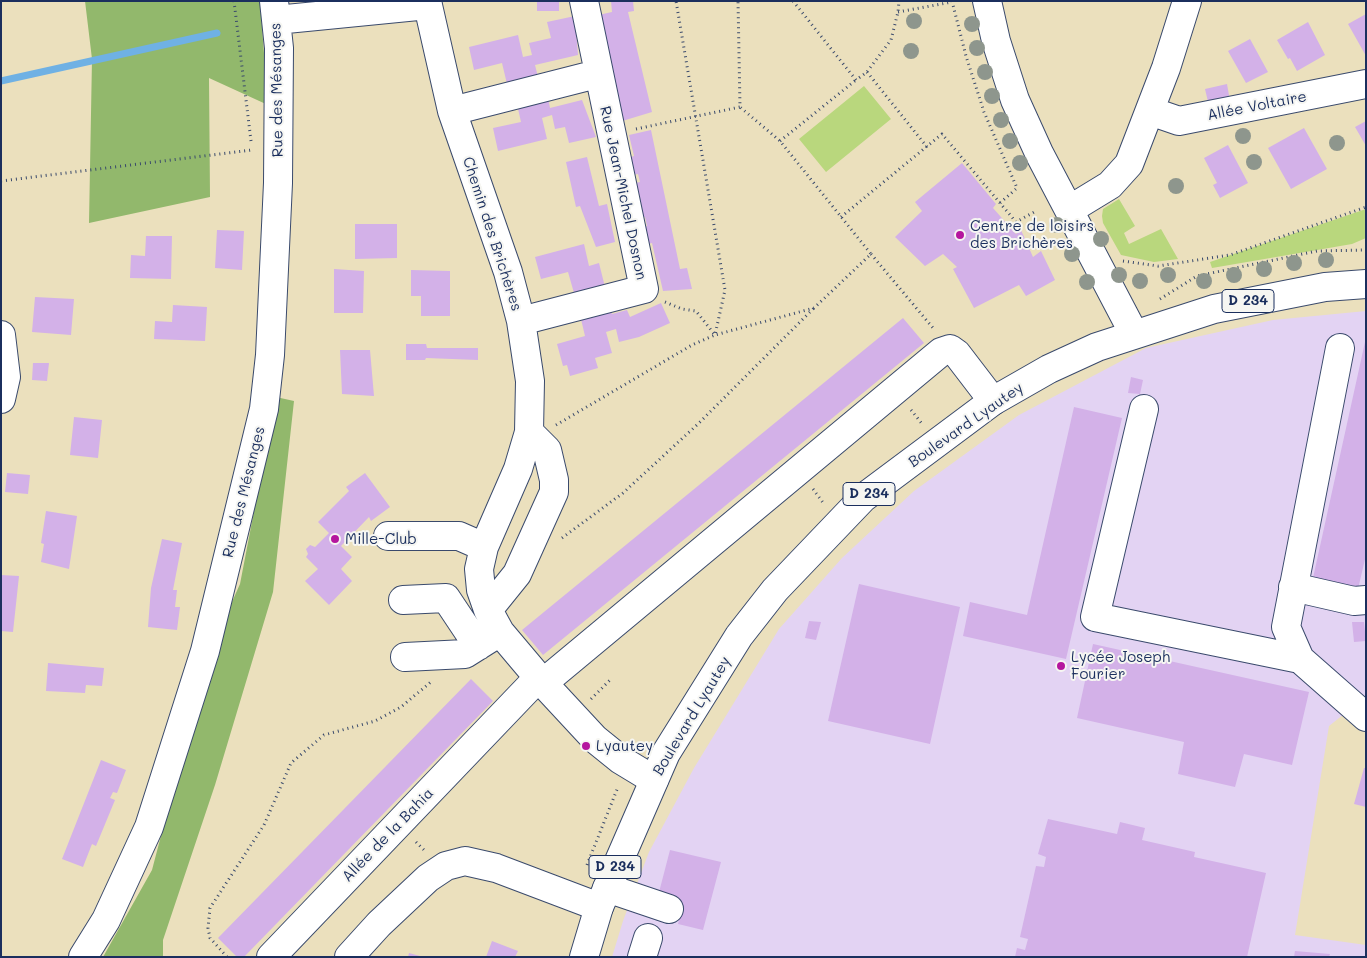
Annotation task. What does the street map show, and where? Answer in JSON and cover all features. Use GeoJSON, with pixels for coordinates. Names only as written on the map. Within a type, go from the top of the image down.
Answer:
{"type":"FeatureCollection","features":[{"type":"Feature","properties":{"kind":"street","name":"Rue Jean-Michel Dosnon"},"geometry":{"type":"LineString","coordinates":[[521,321],[644,289],[597,74],[584,1]]}},
{"type":"Feature","properties":{"kind":"street"},"geometry":{"type":"LineString","coordinates":[[987,1],[996,41],[1015,100],[1039,153],[1130,326]]}},
{"type":"Feature","properties":{"kind":"street"},"geometry":{"type":"LineString","coordinates":[[1070,210],[1110,185],[1120,177],[1129,164],[1150,111],[1187,1]]}},
{"type":"Feature","properties":{"kind":"street"},"geometry":{"type":"LineString","coordinates":[[275,11],[427,3]]}},
{"type":"Feature","properties":{"kind":"street","name":"Chemin des Brichères"},"geometry":{"type":"LineString","coordinates":[[427,3],[452,111],[508,272],[521,321],[530,381],[529,432],[518,469],[484,547],[479,569],[481,590],[494,621],[540,681],[595,739],[621,760],[654,780]]}},
{"type":"Feature","properties":{"kind":"street","name":"Rue des Mésanges"},"geometry":{"type":"LineString","coordinates":[[83,957],[106,920],[149,826],[205,651],[264,409],[270,355],[278,183],[279,48],[275,11]]}},
{"type":"Feature","properties":{"kind":"street"},"geometry":{"type":"LineString","coordinates":[[452,111],[597,74]]}},
{"type":"Feature","properties":{"kind":"street","name":"Allée Voltaire"},"geometry":{"type":"LineString","coordinates":[[1150,111],[1179,121],[1366,84]]}},
{"type":"Feature","properties":{"kind":"street","name":"Boulevard Lyautey"},"geometry":{"type":"LineString","coordinates":[[584,957],[603,897],[666,753],[739,636],[775,590],[863,498],[993,402],[1049,369],[1130,326],[1260,298],[1325,287],[1366,284]]}},
{"type":"Feature","properties":{"kind":"street"},"geometry":{"type":"LineString","coordinates":[[1,335],[6,377],[1,398]]}},
{"type":"Feature","properties":{"kind":"street"},"geometry":{"type":"LineString","coordinates":[[1340,348],[1286,627],[1300,659],[1365,717]]}},
{"type":"Feature","properties":{"kind":"street"},"geometry":{"type":"LineString","coordinates":[[946,351],[957,354],[993,402]]}},
{"type":"Feature","properties":{"kind":"street","name":"Allée de la Bahia"},"geometry":{"type":"LineString","coordinates":[[270,957],[505,713],[540,681],[946,351]]}},
{"type":"Feature","properties":{"kind":"street"},"geometry":{"type":"LineString","coordinates":[[1144,408],[1095,618],[1300,659]]}},
{"type":"Feature","properties":{"kind":"street"},"geometry":{"type":"LineString","coordinates":[[405,657],[465,654],[478,646],[494,621],[532,544],[554,492],[554,480],[547,450],[529,432]]}},
{"type":"Feature","properties":{"kind":"street"},"geometry":{"type":"LineString","coordinates":[[388,536],[459,536],[484,547]]}},
{"type":"Feature","properties":{"kind":"street"},"geometry":{"type":"LineString","coordinates":[[1293,587],[1354,601],[1366,600]]}},
{"type":"Feature","properties":{"kind":"street"},"geometry":{"type":"LineString","coordinates":[[403,600],[446,598],[478,646]]}},
{"type":"Feature","properties":{"kind":"street"},"geometry":{"type":"LineString","coordinates":[[348,957],[379,924],[428,878],[446,866],[465,861],[480,863],[603,897],[669,909]]}},
{"type":"Feature","properties":{"kind":"path"},"geometry":{"type":"LineString","coordinates":[[1,181],[252,150],[234,1]]}},
{"type":"Feature","properties":{"kind":"path"},"geometry":{"type":"LineString","coordinates":[[676,1],[726,290],[715,335]]}},
{"type":"Feature","properties":{"kind":"path"},"geometry":{"type":"LineString","coordinates":[[738,1],[740,106],[780,141],[946,351]]}},
{"type":"Feature","properties":{"kind":"path"},"geometry":{"type":"LineString","coordinates":[[793,1],[856,80]]}},
{"type":"Feature","properties":{"kind":"path"},"geometry":{"type":"LineString","coordinates":[[780,141],[866,72],[890,40],[899,1]]}},
{"type":"Feature","properties":{"kind":"path"},"geometry":{"type":"LineString","coordinates":[[898,12],[952,2],[966,56],[984,112],[1016,188],[1000,203]]}},
{"type":"Feature","properties":{"kind":"path"},"geometry":{"type":"LineString","coordinates":[[866,72],[927,147]]}},
{"type":"Feature","properties":{"kind":"path"},"geometry":{"type":"LineString","coordinates":[[611,134],[740,106]]}},
{"type":"Feature","properties":{"kind":"path"},"geometry":{"type":"LineString","coordinates":[[841,217],[942,134],[1016,222],[1036,211]]}},
{"type":"Feature","properties":{"kind":"path"},"geometry":{"type":"LineString","coordinates":[[1094,257],[1158,266],[1230,255],[1366,207]]}},
{"type":"Feature","properties":{"kind":"path"},"geometry":{"type":"LineString","coordinates":[[1130,326],[1145,310],[1176,287],[1197,276],[1317,251],[1366,250]]}},
{"type":"Feature","properties":{"kind":"path"},"geometry":{"type":"LineString","coordinates":[[532,544],[554,543],[623,493],[699,423],[871,254]]}},
{"type":"Feature","properties":{"kind":"path"},"geometry":{"type":"LineString","coordinates":[[644,289],[676,307],[696,311],[715,335]]}},
{"type":"Feature","properties":{"kind":"path"},"geometry":{"type":"LineString","coordinates":[[529,432],[554,427],[692,345],[715,335],[814,308]]}},
{"type":"Feature","properties":{"kind":"path"},"geometry":{"type":"LineString","coordinates":[[227,957],[210,938],[208,928],[210,908],[264,825],[291,763],[324,735],[375,721],[401,707],[435,678],[444,656]]}},
{"type":"Feature","properties":{"kind":"path"},"geometry":{"type":"LineString","coordinates":[[399,824],[427,853],[446,866]]}},
{"type":"Feature","properties":{"kind":"shaded area","name":"Lycée Joseph Fourier"},"geometry":{"type":"Polygon","coordinates":[[[1366,311],[1366,707],[1358,703],[1329,726],[1295,935],[1366,945],[1366,957],[612,957],[623,921],[649,852],[694,768],[779,629],[842,558],[914,491],[1019,415],[1146,348],[1273,320],[1366,311]]]}},
{"type":"Feature","properties":{"kind":"green space"},"geometry":{"type":"Polygon","coordinates":[[[85,1],[260,1],[268,105],[209,78],[210,197],[89,223],[92,59],[85,1]]]}},
{"type":"Feature","properties":{"kind":"green space"},"geometry":{"type":"Polygon","coordinates":[[[864,86],[891,119],[826,172],[799,139],[864,86]]]}},
{"type":"Feature","properties":{"kind":"green space"},"geometry":{"type":"Polygon","coordinates":[[[1119,199],[1135,226],[1124,233],[1129,244],[1161,229],[1178,259],[1154,262],[1121,255],[1103,223],[1102,216],[1103,209],[1119,199]]]}},
{"type":"Feature","properties":{"kind":"green space"},"geometry":{"type":"Polygon","coordinates":[[[1366,209],[1366,238],[1352,244],[1212,268],[1210,262],[1366,209]]]}},
{"type":"Feature","properties":{"kind":"green space"},"geometry":{"type":"Polygon","coordinates":[[[276,397],[294,401],[273,592],[215,785],[163,940],[163,957],[103,957],[152,870],[209,653],[240,584],[276,397]]]}},
{"type":"Feature","properties":{"kind":"building"},"geometry":{"type":"Polygon","coordinates":[[[537,1],[559,1],[559,11],[537,11],[537,1]]]}},
{"type":"Feature","properties":{"kind":"building"},"geometry":{"type":"Polygon","coordinates":[[[611,1],[633,1],[634,11],[628,12],[652,112],[619,122],[594,16],[612,12],[611,1]]]}},
{"type":"Feature","properties":{"kind":"building"},"geometry":{"type":"Polygon","coordinates":[[[1366,14],[1366,56],[1348,24],[1366,14]]]}},
{"type":"Feature","properties":{"kind":"building"},"geometry":{"type":"Polygon","coordinates":[[[575,16],[578,55],[535,65],[538,77],[507,84],[502,63],[474,70],[469,47],[518,35],[523,57],[532,55],[529,43],[551,38],[547,22],[575,16]]]}},
{"type":"Feature","properties":{"kind":"building"},"geometry":{"type":"Polygon","coordinates":[[[1308,22],[1325,55],[1297,71],[1277,40],[1308,22]]]}},
{"type":"Feature","properties":{"kind":"building"},"geometry":{"type":"Polygon","coordinates":[[[1250,39],[1268,72],[1246,83],[1228,51],[1250,39]]]}},
{"type":"Feature","properties":{"kind":"building"},"geometry":{"type":"Polygon","coordinates":[[[1227,84],[1230,101],[1209,106],[1205,89],[1227,84]]]}},
{"type":"Feature","properties":{"kind":"building"},"geometry":{"type":"Polygon","coordinates":[[[547,93],[550,108],[582,100],[596,137],[569,143],[565,127],[555,129],[552,115],[542,118],[547,139],[498,151],[493,128],[521,122],[516,100],[547,93]]]}},
{"type":"Feature","properties":{"kind":"building"},"geometry":{"type":"Polygon","coordinates":[[[1366,121],[1366,146],[1355,127],[1366,121]]]}},
{"type":"Feature","properties":{"kind":"building"},"geometry":{"type":"Polygon","coordinates":[[[1304,128],[1327,169],[1291,189],[1268,148],[1304,128]]]}},
{"type":"Feature","properties":{"kind":"building"},"geometry":{"type":"Polygon","coordinates":[[[651,130],[680,269],[687,268],[692,289],[663,291],[652,243],[641,246],[638,228],[647,226],[645,217],[635,220],[630,184],[640,182],[638,174],[628,176],[625,159],[634,156],[629,135],[651,130]]]}},
{"type":"Feature","properties":{"kind":"building"},"geometry":{"type":"Polygon","coordinates":[[[1228,145],[1248,183],[1220,198],[1213,185],[1217,183],[1204,158],[1228,145]]]}},
{"type":"Feature","properties":{"kind":"building"},"geometry":{"type":"Polygon","coordinates":[[[587,157],[599,206],[607,204],[615,242],[596,247],[580,206],[576,207],[566,162],[587,157]]]}},
{"type":"Feature","properties":{"kind":"building","name":"Centre de loisirs des Brichères"},"geometry":{"type":"Polygon","coordinates":[[[962,163],[996,204],[993,208],[1016,234],[1021,230],[1033,257],[1041,251],[1055,280],[1026,296],[1019,285],[974,308],[953,269],[957,267],[943,254],[925,266],[895,237],[922,211],[915,202],[962,163]]]}},
{"type":"Feature","properties":{"kind":"building"},"geometry":{"type":"Polygon","coordinates":[[[355,224],[397,224],[397,258],[355,259],[355,224]]]}},
{"type":"Feature","properties":{"kind":"building"},"geometry":{"type":"Polygon","coordinates":[[[217,230],[244,231],[242,270],[215,268],[217,230]]]}},
{"type":"Feature","properties":{"kind":"building"},"geometry":{"type":"Polygon","coordinates":[[[146,236],[172,236],[171,279],[130,278],[131,255],[145,256],[146,236]]]}},
{"type":"Feature","properties":{"kind":"building"},"geometry":{"type":"Polygon","coordinates":[[[584,244],[589,266],[599,263],[606,291],[574,293],[568,272],[541,279],[535,257],[584,244]]]}},
{"type":"Feature","properties":{"kind":"building"},"geometry":{"type":"Polygon","coordinates":[[[334,269],[364,271],[363,313],[334,313],[334,269]]]}},
{"type":"Feature","properties":{"kind":"building"},"geometry":{"type":"Polygon","coordinates":[[[411,270],[450,271],[450,316],[421,316],[421,296],[411,296],[411,270]]]}},
{"type":"Feature","properties":{"kind":"building"},"geometry":{"type":"Polygon","coordinates":[[[35,297],[74,299],[71,335],[32,332],[35,297]]]}},
{"type":"Feature","properties":{"kind":"building"},"geometry":{"type":"Polygon","coordinates":[[[609,302],[612,314],[627,310],[630,317],[661,303],[670,323],[639,337],[619,342],[616,329],[606,332],[612,353],[595,358],[598,368],[570,376],[567,365],[563,366],[557,344],[585,336],[580,315],[609,302]]]}},
{"type":"Feature","properties":{"kind":"building"},"geometry":{"type":"Polygon","coordinates":[[[173,305],[207,307],[205,341],[154,339],[155,321],[172,322],[173,305]]]}},
{"type":"Feature","properties":{"kind":"building"},"geometry":{"type":"Polygon","coordinates":[[[903,318],[924,343],[543,655],[522,630],[903,318]]]}},
{"type":"Feature","properties":{"kind":"building"},"geometry":{"type":"Polygon","coordinates":[[[1365,342],[1366,555],[1358,589],[1313,578],[1365,342]]]}},
{"type":"Feature","properties":{"kind":"building"},"geometry":{"type":"Polygon","coordinates":[[[406,344],[426,344],[427,348],[478,348],[478,360],[426,358],[425,360],[406,360],[406,344]]]}},
{"type":"Feature","properties":{"kind":"building"},"geometry":{"type":"Polygon","coordinates":[[[340,350],[370,350],[374,396],[342,394],[340,350]]]}},
{"type":"Feature","properties":{"kind":"building"},"geometry":{"type":"Polygon","coordinates":[[[33,363],[49,363],[47,381],[32,380],[33,363]]]}},
{"type":"Feature","properties":{"kind":"building"},"geometry":{"type":"Polygon","coordinates":[[[1131,377],[1143,380],[1140,394],[1128,393],[1131,377]]]}},
{"type":"Feature","properties":{"kind":"building"},"geometry":{"type":"Polygon","coordinates":[[[1074,407],[1122,418],[1066,659],[963,636],[970,602],[1027,615],[1074,407]]]}},
{"type":"Feature","properties":{"kind":"building"},"geometry":{"type":"Polygon","coordinates":[[[74,417],[102,420],[98,458],[70,455],[74,417]]]}},
{"type":"Feature","properties":{"kind":"building"},"geometry":{"type":"Polygon","coordinates":[[[7,473],[30,475],[28,494],[5,492],[7,473]]]}},
{"type":"Feature","properties":{"kind":"building","name":"Mille-Club"},"geometry":{"type":"Polygon","coordinates":[[[365,473],[390,507],[371,521],[369,517],[341,546],[352,557],[341,569],[352,581],[329,605],[305,581],[318,569],[306,557],[308,554],[306,549],[310,545],[315,547],[329,533],[318,522],[349,491],[346,487],[365,473]]]}},
{"type":"Feature","properties":{"kind":"building"},"geometry":{"type":"Polygon","coordinates":[[[46,511],[77,516],[69,569],[41,562],[44,544],[41,543],[46,511]]]}},
{"type":"Feature","properties":{"kind":"building"},"geometry":{"type":"Polygon","coordinates":[[[162,539],[182,543],[173,590],[177,590],[175,607],[180,607],[177,630],[148,627],[151,588],[162,539]]]}},
{"type":"Feature","properties":{"kind":"building"},"geometry":{"type":"Polygon","coordinates":[[[1,575],[19,576],[13,632],[1,631],[1,575]]]}},
{"type":"Feature","properties":{"kind":"building"},"geometry":{"type":"Polygon","coordinates":[[[859,584],[960,607],[930,744],[828,721],[859,584]]]}},
{"type":"Feature","properties":{"kind":"building"},"geometry":{"type":"Polygon","coordinates":[[[809,621],[821,622],[816,640],[805,638],[809,621]]]}},
{"type":"Feature","properties":{"kind":"building"},"geometry":{"type":"Polygon","coordinates":[[[1352,622],[1364,622],[1366,641],[1354,642],[1352,622]]]}},
{"type":"Feature","properties":{"kind":"building"},"geometry":{"type":"Polygon","coordinates":[[[1093,644],[1309,692],[1292,765],[1244,754],[1235,787],[1178,774],[1184,742],[1077,718],[1093,644]]]}},
{"type":"Feature","properties":{"kind":"building"},"geometry":{"type":"Polygon","coordinates":[[[48,663],[104,668],[102,686],[86,685],[85,693],[46,691],[48,663]]]}},
{"type":"Feature","properties":{"kind":"building"},"geometry":{"type":"Polygon","coordinates":[[[471,679],[493,701],[244,957],[237,957],[218,938],[471,679]]]}},
{"type":"Feature","properties":{"kind":"building"},"geometry":{"type":"Polygon","coordinates":[[[101,760],[126,770],[117,793],[113,792],[110,798],[115,800],[96,846],[92,844],[83,867],[62,859],[101,760]]]}},
{"type":"Feature","properties":{"kind":"building"},"geometry":{"type":"Polygon","coordinates":[[[1364,768],[1366,768],[1366,807],[1354,804],[1364,768]]]}},
{"type":"Feature","properties":{"kind":"building"},"geometry":{"type":"Polygon","coordinates":[[[1048,819],[1117,834],[1120,822],[1145,828],[1142,840],[1195,852],[1194,857],[1266,873],[1247,957],[1015,957],[1017,948],[1025,950],[1028,939],[1020,937],[1036,866],[1044,867],[1046,857],[1038,854],[1048,819]]]}},
{"type":"Feature","properties":{"kind":"building"},"geometry":{"type":"Polygon","coordinates":[[[670,850],[721,862],[703,930],[678,924],[683,903],[657,900],[670,850]]]}},
{"type":"Feature","properties":{"kind":"building"},"geometry":{"type":"Polygon","coordinates":[[[492,941],[518,951],[515,957],[486,957],[492,941]]]}},
{"type":"Feature","properties":{"kind":"building"},"geometry":{"type":"Polygon","coordinates":[[[1295,951],[1330,954],[1329,957],[1294,957],[1295,951]]]}},
{"type":"Feature","properties":{"kind":"building"},"geometry":{"type":"Polygon","coordinates":[[[409,953],[420,956],[420,957],[408,957],[409,953]]]}},
{"type":"Feature","properties":{"kind":"waterway"},"geometry":{"type":"LineString","coordinates":[[1,81],[217,33]]}},
{"type":"Feature","properties":{"kind":"place","name":"Centre de loisirs des Brichères"},"geometry":{"type":"Point","coordinates":[960,235]}},
{"type":"Feature","properties":{"kind":"place","name":"Mille-Club"},"geometry":{"type":"Point","coordinates":[335,539]}},
{"type":"Feature","properties":{"kind":"place","name":"Lycée Joseph Fourier"},"geometry":{"type":"Point","coordinates":[1061,666]}},
{"type":"Feature","properties":{"kind":"place","name":"Lyautey"},"geometry":{"type":"Point","coordinates":[586,746]}}]}
